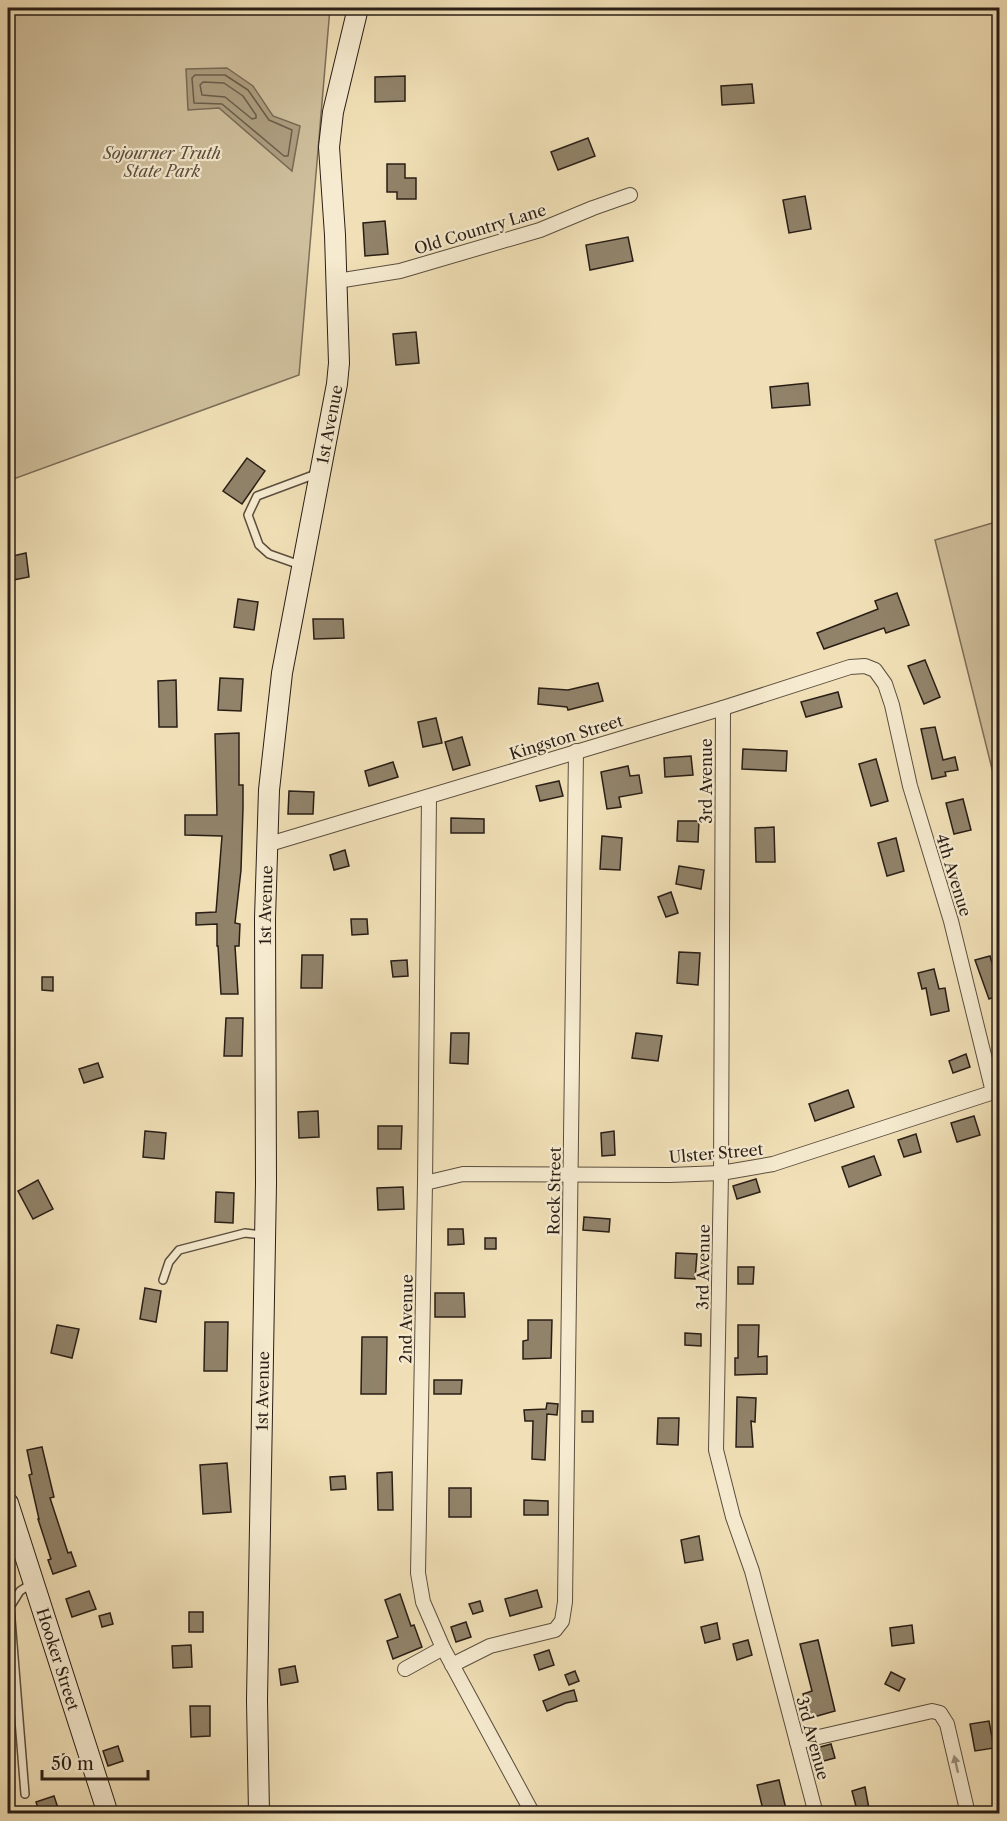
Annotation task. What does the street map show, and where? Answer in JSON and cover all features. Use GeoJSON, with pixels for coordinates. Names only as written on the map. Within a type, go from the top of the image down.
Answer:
{"type":"FeatureCollection","features":[{"type":"Feature","properties":{"kind":"street","name":"1st Avenue"},"geometry":{"type":"LineString","coordinates":[[259,1814],[257,1700],[266,1235],[269,790],[282,673],[339,363],[329,147],[333,112],[358,8]]}},
{"type":"Feature","properties":{"kind":"street","name":"Old Country Lane"},"geometry":{"type":"LineString","coordinates":[[337,281],[400,271],[540,230],[630,195]]}},
{"type":"Feature","properties":{"kind":"street","name":"Kingston Street"},"geometry":{"type":"LineString","coordinates":[[267,845],[723,708],[850,667],[865,666],[875,670]]}},
{"type":"Feature","properties":{"kind":"street","name":"4th Avenue"},"geometry":{"type":"LineString","coordinates":[[875,670],[885,684],[892,705],[910,786],[951,921],[996,1091]]}},
{"type":"Feature","properties":{"kind":"street","name":"3rd Avenue"},"geometry":{"type":"LineString","coordinates":[[723,708],[721,1173],[716,1450],[733,1517],[752,1571],[816,1814]]}},
{"type":"Feature","properties":{"kind":"street","name":"Rock Street"},"geometry":{"type":"LineString","coordinates":[[452,1665],[490,1646],[555,1630],[562,1621],[565,1602],[576,751]]}},
{"type":"Feature","properties":{"kind":"street","name":"2nd Avenue"},"geometry":{"type":"LineString","coordinates":[[429,797],[418,1573],[423,1602],[443,1648],[533,1814]]}},
{"type":"Feature","properties":{"kind":"street","name":"Ulster Street"},"geometry":{"type":"LineString","coordinates":[[425,1182],[463,1174],[670,1175],[721,1173],[774,1164],[996,1091]]}},
{"type":"Feature","properties":{"kind":"street","name":"Hooker Street"},"geometry":{"type":"LineString","coordinates":[[8,1503],[108,1814]]}},
{"type":"Feature","properties":{"kind":"street"},"geometry":{"type":"LineString","coordinates":[[405,1669],[443,1648]]}},
{"type":"Feature","properties":{"kind":"street"},"geometry":{"type":"LineString","coordinates":[[797,1742],[932,1710],[942,1716],[947,1724],[968,1814]]}},
{"type":"Feature","properties":{"kind":"lane"},"geometry":{"type":"LineString","coordinates":[[303,566],[269,554],[259,545],[248,515],[257,496],[320,472]]}},
{"type":"Feature","properties":{"kind":"lane"},"geometry":{"type":"LineString","coordinates":[[163,1280],[169,1262],[179,1250],[245,1233],[266,1235]]}},
{"type":"Feature","properties":{"kind":"lane"},"geometry":{"type":"LineString","coordinates":[[25,1794],[10,1607],[20,1590],[34,1583]]}},
{"type":"Feature","properties":{"kind":"green space","name":"Sojourner Truth State Park"},"geometry":{"type":"Polygon","coordinates":[[[8,8],[330,8],[299,375],[8,481],[8,8]]]}},
{"type":"Feature","properties":{"kind":"green space"},"geometry":{"type":"Polygon","coordinates":[[[1000,521],[999,797],[935,540],[1000,521]]]}},
{"type":"Feature","properties":{"kind":"water"},"geometry":{"type":"Polygon","coordinates":[[[227,68],[253,86],[273,116],[300,126],[292,171],[219,108],[188,110],[186,69],[227,68]]]}},
{"type":"Feature","properties":{"kind":"building"},"geometry":{"type":"Polygon","coordinates":[[[405,76],[405,101],[375,102],[375,77],[405,76]]]}},
{"type":"Feature","properties":{"kind":"building"},"geometry":{"type":"Polygon","coordinates":[[[752,84],[754,103],[722,105],[721,86],[752,84]]]}},
{"type":"Feature","properties":{"kind":"building"},"geometry":{"type":"Polygon","coordinates":[[[588,138],[595,156],[558,170],[551,152],[588,138]]]}},
{"type":"Feature","properties":{"kind":"building"},"geometry":{"type":"Polygon","coordinates":[[[387,164],[405,164],[405,178],[416,178],[416,199],[397,199],[397,192],[387,192],[387,164]]]}},
{"type":"Feature","properties":{"kind":"building"},"geometry":{"type":"Polygon","coordinates":[[[805,196],[811,229],[789,233],[783,200],[805,196]]]}},
{"type":"Feature","properties":{"kind":"building"},"geometry":{"type":"Polygon","coordinates":[[[385,221],[388,254],[365,256],[363,223],[385,221]]]}},
{"type":"Feature","properties":{"kind":"building"},"geometry":{"type":"Polygon","coordinates":[[[628,237],[633,261],[590,270],[586,245],[628,237]]]}},
{"type":"Feature","properties":{"kind":"building"},"geometry":{"type":"Polygon","coordinates":[[[416,332],[419,363],[396,365],[393,334],[416,332]]]}},
{"type":"Feature","properties":{"kind":"building"},"geometry":{"type":"Polygon","coordinates":[[[808,383],[810,405],[772,408],[770,387],[808,383]]]}},
{"type":"Feature","properties":{"kind":"building"},"geometry":{"type":"Polygon","coordinates":[[[247,458],[265,471],[242,504],[223,491],[247,458]]]}},
{"type":"Feature","properties":{"kind":"building"},"geometry":{"type":"Polygon","coordinates":[[[26,553],[29,577],[8,581],[8,557],[26,553]]]}},
{"type":"Feature","properties":{"kind":"building"},"geometry":{"type":"Polygon","coordinates":[[[897,593],[909,625],[886,633],[884,628],[824,649],[817,633],[878,609],[875,601],[897,593]]]}},
{"type":"Feature","properties":{"kind":"building"},"geometry":{"type":"Polygon","coordinates":[[[238,599],[258,602],[254,630],[234,627],[238,599]]]}},
{"type":"Feature","properties":{"kind":"building"},"geometry":{"type":"Polygon","coordinates":[[[313,619],[343,619],[344,638],[314,639],[313,619]]]}},
{"type":"Feature","properties":{"kind":"building"},"geometry":{"type":"Polygon","coordinates":[[[925,660],[940,697],[924,704],[908,666],[925,660]]]}},
{"type":"Feature","properties":{"kind":"building"},"geometry":{"type":"Polygon","coordinates":[[[220,678],[243,679],[241,711],[218,710],[220,678]]]}},
{"type":"Feature","properties":{"kind":"building"},"geometry":{"type":"Polygon","coordinates":[[[176,680],[177,727],[159,727],[158,681],[176,680]]]}},
{"type":"Feature","properties":{"kind":"building"},"geometry":{"type":"Polygon","coordinates":[[[598,683],[603,701],[568,710],[567,707],[538,704],[539,688],[568,690],[598,683]]]}},
{"type":"Feature","properties":{"kind":"building"},"geometry":{"type":"Polygon","coordinates":[[[838,692],[842,707],[806,717],[801,702],[838,692]]]}},
{"type":"Feature","properties":{"kind":"building"},"geometry":{"type":"Polygon","coordinates":[[[436,718],[442,743],[423,747],[418,722],[436,718]]]}},
{"type":"Feature","properties":{"kind":"building"},"geometry":{"type":"Polygon","coordinates":[[[935,727],[943,760],[955,757],[958,770],[945,772],[946,776],[932,779],[921,729],[935,727]]]}},
{"type":"Feature","properties":{"kind":"building"},"geometry":{"type":"Polygon","coordinates":[[[239,733],[239,785],[243,785],[243,808],[241,870],[235,923],[240,924],[239,946],[235,946],[238,994],[221,994],[217,924],[196,925],[196,913],[216,912],[222,836],[185,835],[185,815],[217,815],[215,734],[239,733]]]}},
{"type":"Feature","properties":{"kind":"building"},"geometry":{"type":"Polygon","coordinates":[[[462,737],[470,765],[453,770],[445,742],[462,737]]]}},
{"type":"Feature","properties":{"kind":"building"},"geometry":{"type":"Polygon","coordinates":[[[743,749],[787,751],[786,771],[742,769],[743,749]]]}},
{"type":"Feature","properties":{"kind":"building"},"geometry":{"type":"Polygon","coordinates":[[[691,756],[693,775],[665,777],[664,758],[691,756]]]}},
{"type":"Feature","properties":{"kind":"building"},"geometry":{"type":"Polygon","coordinates":[[[876,759],[888,801],[871,806],[859,764],[876,759]]]}},
{"type":"Feature","properties":{"kind":"building"},"geometry":{"type":"Polygon","coordinates":[[[393,762],[398,777],[369,786],[365,771],[393,762]]]}},
{"type":"Feature","properties":{"kind":"building"},"geometry":{"type":"Polygon","coordinates":[[[628,766],[630,776],[639,775],[642,793],[619,797],[621,807],[607,809],[601,772],[628,766]]]}},
{"type":"Feature","properties":{"kind":"building"},"geometry":{"type":"Polygon","coordinates":[[[559,781],[563,796],[540,801],[536,786],[559,781]]]}},
{"type":"Feature","properties":{"kind":"building"},"geometry":{"type":"Polygon","coordinates":[[[289,791],[314,792],[313,814],[288,814],[289,791]]]}},
{"type":"Feature","properties":{"kind":"building"},"geometry":{"type":"Polygon","coordinates":[[[963,799],[971,830],[954,834],[946,803],[963,799]]]}},
{"type":"Feature","properties":{"kind":"building"},"geometry":{"type":"Polygon","coordinates":[[[451,818],[484,819],[484,833],[451,833],[451,818]]]}},
{"type":"Feature","properties":{"kind":"building"},"geometry":{"type":"Polygon","coordinates":[[[678,821],[699,821],[698,842],[677,841],[678,821]]]}},
{"type":"Feature","properties":{"kind":"building"},"geometry":{"type":"Polygon","coordinates":[[[774,827],[775,862],[756,862],[755,828],[774,827]]]}},
{"type":"Feature","properties":{"kind":"building"},"geometry":{"type":"Polygon","coordinates":[[[602,836],[622,838],[620,870],[600,869],[602,836]]]}},
{"type":"Feature","properties":{"kind":"building"},"geometry":{"type":"Polygon","coordinates":[[[896,838],[904,871],[887,876],[878,843],[896,838]]]}},
{"type":"Feature","properties":{"kind":"building"},"geometry":{"type":"Polygon","coordinates":[[[345,850],[349,866],[334,870],[330,855],[345,850]]]}},
{"type":"Feature","properties":{"kind":"building"},"geometry":{"type":"Polygon","coordinates":[[[679,866],[704,870],[701,889],[676,884],[679,866]]]}},
{"type":"Feature","properties":{"kind":"building"},"geometry":{"type":"Polygon","coordinates":[[[671,892],[678,913],[666,917],[658,897],[671,892]]]}},
{"type":"Feature","properties":{"kind":"building"},"geometry":{"type":"Polygon","coordinates":[[[351,919],[367,919],[368,934],[352,935],[351,919]]]}},
{"type":"Feature","properties":{"kind":"building"},"geometry":{"type":"Polygon","coordinates":[[[679,952],[700,953],[698,985],[677,983],[679,952]]]}},
{"type":"Feature","properties":{"kind":"building"},"geometry":{"type":"Polygon","coordinates":[[[302,955],[323,955],[322,988],[301,988],[302,955]]]}},
{"type":"Feature","properties":{"kind":"building"},"geometry":{"type":"Polygon","coordinates":[[[990,956],[997,981],[999,980],[999,995],[989,999],[975,960],[990,956]]]}},
{"type":"Feature","properties":{"kind":"building"},"geometry":{"type":"Polygon","coordinates":[[[407,960],[408,976],[393,977],[391,961],[407,960]]]}},
{"type":"Feature","properties":{"kind":"building"},"geometry":{"type":"Polygon","coordinates":[[[934,969],[939,989],[945,988],[949,1011],[931,1015],[926,988],[922,989],[918,973],[934,969]]]}},
{"type":"Feature","properties":{"kind":"building"},"geometry":{"type":"Polygon","coordinates":[[[42,977],[53,977],[53,991],[42,990],[42,977]]]}},
{"type":"Feature","properties":{"kind":"building"},"geometry":{"type":"Polygon","coordinates":[[[226,1018],[243,1018],[242,1056],[224,1056],[226,1018]]]}},
{"type":"Feature","properties":{"kind":"building"},"geometry":{"type":"Polygon","coordinates":[[[451,1033],[469,1033],[468,1064],[450,1063],[451,1033]]]}},
{"type":"Feature","properties":{"kind":"building"},"geometry":{"type":"Polygon","coordinates":[[[636,1033],[662,1036],[658,1061],[632,1058],[636,1033]]]}},
{"type":"Feature","properties":{"kind":"building"},"geometry":{"type":"Polygon","coordinates":[[[966,1054],[970,1067],[953,1073],[949,1061],[966,1054]]]}},
{"type":"Feature","properties":{"kind":"building"},"geometry":{"type":"Polygon","coordinates":[[[98,1063],[103,1077],[84,1083],[79,1069],[98,1063]]]}},
{"type":"Feature","properties":{"kind":"building"},"geometry":{"type":"Polygon","coordinates":[[[848,1090],[854,1107],[815,1121],[809,1104],[848,1090]]]}},
{"type":"Feature","properties":{"kind":"building"},"geometry":{"type":"Polygon","coordinates":[[[318,1111],[319,1137],[299,1138],[298,1112],[318,1111]]]}},
{"type":"Feature","properties":{"kind":"building"},"geometry":{"type":"Polygon","coordinates":[[[974,1116],[980,1135],[957,1142],[951,1123],[974,1116]]]}},
{"type":"Feature","properties":{"kind":"building"},"geometry":{"type":"Polygon","coordinates":[[[378,1126],[402,1126],[401,1149],[378,1149],[378,1126]]]}},
{"type":"Feature","properties":{"kind":"building"},"geometry":{"type":"Polygon","coordinates":[[[145,1131],[166,1133],[164,1159],[143,1157],[145,1131]]]}},
{"type":"Feature","properties":{"kind":"building"},"geometry":{"type":"Polygon","coordinates":[[[614,1131],[615,1155],[602,1156],[601,1133],[614,1131]]]}},
{"type":"Feature","properties":{"kind":"building"},"geometry":{"type":"Polygon","coordinates":[[[916,1134],[921,1152],[904,1157],[898,1140],[916,1134]]]}},
{"type":"Feature","properties":{"kind":"building"},"geometry":{"type":"Polygon","coordinates":[[[874,1156],[881,1175],[849,1187],[842,1167],[874,1156]]]}},
{"type":"Feature","properties":{"kind":"building"},"geometry":{"type":"Polygon","coordinates":[[[756,1179],[760,1192],[737,1199],[733,1186],[756,1179]]]}},
{"type":"Feature","properties":{"kind":"building"},"geometry":{"type":"Polygon","coordinates":[[[38,1180],[53,1209],[33,1219],[18,1191],[38,1180]]]}},
{"type":"Feature","properties":{"kind":"building"},"geometry":{"type":"Polygon","coordinates":[[[403,1187],[404,1209],[378,1210],[377,1188],[403,1187]]]}},
{"type":"Feature","properties":{"kind":"building"},"geometry":{"type":"Polygon","coordinates":[[[216,1192],[234,1193],[233,1223],[215,1222],[216,1192]]]}},
{"type":"Feature","properties":{"kind":"building"},"geometry":{"type":"Polygon","coordinates":[[[584,1217],[610,1219],[609,1232],[583,1230],[584,1217]]]}},
{"type":"Feature","properties":{"kind":"building"},"geometry":{"type":"Polygon","coordinates":[[[448,1229],[463,1229],[464,1244],[448,1245],[448,1229]]]}},
{"type":"Feature","properties":{"kind":"building"},"geometry":{"type":"Polygon","coordinates":[[[485,1238],[496,1238],[496,1249],[485,1249],[485,1238]]]}},
{"type":"Feature","properties":{"kind":"building"},"geometry":{"type":"Polygon","coordinates":[[[676,1253],[697,1254],[695,1279],[675,1278],[676,1253]]]}},
{"type":"Feature","properties":{"kind":"building"},"geometry":{"type":"Polygon","coordinates":[[[738,1267],[754,1267],[753,1284],[738,1284],[738,1267]]]}},
{"type":"Feature","properties":{"kind":"building"},"geometry":{"type":"Polygon","coordinates":[[[145,1288],[161,1291],[156,1322],[140,1319],[145,1288]]]}},
{"type":"Feature","properties":{"kind":"building"},"geometry":{"type":"Polygon","coordinates":[[[435,1293],[464,1293],[465,1317],[435,1317],[435,1293]]]}},
{"type":"Feature","properties":{"kind":"building"},"geometry":{"type":"Polygon","coordinates":[[[528,1320],[552,1320],[551,1358],[523,1359],[523,1341],[528,1340],[528,1320]]]}},
{"type":"Feature","properties":{"kind":"building"},"geometry":{"type":"Polygon","coordinates":[[[205,1322],[228,1322],[227,1371],[204,1371],[205,1322]]]}},
{"type":"Feature","properties":{"kind":"building"},"geometry":{"type":"Polygon","coordinates":[[[57,1325],[79,1329],[72,1358],[51,1353],[57,1325]]]}},
{"type":"Feature","properties":{"kind":"building"},"geometry":{"type":"Polygon","coordinates":[[[738,1325],[759,1325],[758,1357],[767,1356],[767,1374],[735,1375],[735,1358],[738,1358],[738,1325]]]}},
{"type":"Feature","properties":{"kind":"building"},"geometry":{"type":"Polygon","coordinates":[[[685,1333],[701,1334],[701,1346],[685,1345],[685,1333]]]}},
{"type":"Feature","properties":{"kind":"building"},"geometry":{"type":"Polygon","coordinates":[[[362,1337],[387,1337],[386,1394],[361,1394],[362,1337]]]}},
{"type":"Feature","properties":{"kind":"building"},"geometry":{"type":"Polygon","coordinates":[[[434,1380],[462,1380],[461,1394],[434,1394],[434,1380]]]}},
{"type":"Feature","properties":{"kind":"building"},"geometry":{"type":"Polygon","coordinates":[[[737,1397],[756,1398],[755,1422],[751,1421],[753,1447],[736,1447],[737,1397]]]}},
{"type":"Feature","properties":{"kind":"building"},"geometry":{"type":"Polygon","coordinates":[[[547,1403],[558,1404],[557,1415],[547,1414],[545,1460],[532,1459],[533,1421],[525,1421],[524,1410],[546,1409],[547,1403]]]}},
{"type":"Feature","properties":{"kind":"building"},"geometry":{"type":"Polygon","coordinates":[[[582,1411],[593,1411],[593,1422],[582,1422],[582,1411]]]}},
{"type":"Feature","properties":{"kind":"building"},"geometry":{"type":"Polygon","coordinates":[[[658,1418],[679,1418],[678,1445],[657,1444],[658,1418]]]}},
{"type":"Feature","properties":{"kind":"building"},"geometry":{"type":"Polygon","coordinates":[[[42,1447],[54,1497],[50,1498],[68,1553],[71,1552],[76,1566],[53,1574],[29,1475],[32,1474],[27,1450],[42,1447]]]}},
{"type":"Feature","properties":{"kind":"building"},"geometry":{"type":"Polygon","coordinates":[[[227,1463],[231,1512],[203,1514],[200,1465],[227,1463]]]}},
{"type":"Feature","properties":{"kind":"building"},"geometry":{"type":"Polygon","coordinates":[[[392,1472],[393,1510],[378,1510],[377,1473],[392,1472]]]}},
{"type":"Feature","properties":{"kind":"building"},"geometry":{"type":"Polygon","coordinates":[[[345,1476],[346,1489],[331,1490],[330,1477],[345,1476]]]}},
{"type":"Feature","properties":{"kind":"building"},"geometry":{"type":"Polygon","coordinates":[[[449,1488],[471,1488],[471,1517],[449,1517],[449,1488]]]}},
{"type":"Feature","properties":{"kind":"building"},"geometry":{"type":"Polygon","coordinates":[[[524,1500],[548,1501],[548,1515],[524,1515],[524,1500]]]}},
{"type":"Feature","properties":{"kind":"building"},"geometry":{"type":"Polygon","coordinates":[[[699,1536],[703,1560],[685,1563],[681,1540],[699,1536]]]}},
{"type":"Feature","properties":{"kind":"building"},"geometry":{"type":"Polygon","coordinates":[[[537,1590],[542,1607],[510,1616],[505,1599],[537,1590]]]}},
{"type":"Feature","properties":{"kind":"building"},"geometry":{"type":"Polygon","coordinates":[[[89,1591],[96,1609],[72,1617],[66,1599],[89,1591]]]}},
{"type":"Feature","properties":{"kind":"building"},"geometry":{"type":"Polygon","coordinates":[[[400,1594],[411,1626],[414,1625],[422,1647],[393,1659],[387,1641],[398,1637],[385,1600],[400,1594]]]}},
{"type":"Feature","properties":{"kind":"building"},"geometry":{"type":"Polygon","coordinates":[[[480,1601],[483,1611],[473,1614],[469,1604],[480,1601]]]}},
{"type":"Feature","properties":{"kind":"building"},"geometry":{"type":"Polygon","coordinates":[[[189,1612],[203,1612],[203,1632],[189,1632],[189,1612]]]}},
{"type":"Feature","properties":{"kind":"building"},"geometry":{"type":"Polygon","coordinates":[[[110,1613],[113,1624],[102,1627],[99,1616],[110,1613]]]}},
{"type":"Feature","properties":{"kind":"building"},"geometry":{"type":"Polygon","coordinates":[[[466,1622],[471,1637],[456,1642],[451,1627],[466,1622]]]}},
{"type":"Feature","properties":{"kind":"building"},"geometry":{"type":"Polygon","coordinates":[[[717,1623],[720,1639],[705,1643],[701,1627],[717,1623]]]}},
{"type":"Feature","properties":{"kind":"building"},"geometry":{"type":"Polygon","coordinates":[[[912,1625],[914,1643],[892,1646],[890,1628],[912,1625]]]}},
{"type":"Feature","properties":{"kind":"building"},"geometry":{"type":"Polygon","coordinates":[[[748,1640],[752,1655],[737,1660],[733,1644],[748,1640]]]}},
{"type":"Feature","properties":{"kind":"building"},"geometry":{"type":"Polygon","coordinates":[[[818,1640],[835,1711],[810,1718],[803,1694],[812,1691],[800,1644],[818,1640]]]}},
{"type":"Feature","properties":{"kind":"building"},"geometry":{"type":"Polygon","coordinates":[[[191,1645],[192,1667],[173,1668],[172,1646],[191,1645]]]}},
{"type":"Feature","properties":{"kind":"building"},"geometry":{"type":"Polygon","coordinates":[[[549,1650],[554,1665],[539,1670],[534,1655],[549,1650]]]}},
{"type":"Feature","properties":{"kind":"building"},"geometry":{"type":"Polygon","coordinates":[[[295,1666],[298,1682],[281,1685],[279,1669],[295,1666]]]}},
{"type":"Feature","properties":{"kind":"building"},"geometry":{"type":"Polygon","coordinates":[[[575,1671],[579,1681],[569,1685],[565,1675],[575,1671]]]}},
{"type":"Feature","properties":{"kind":"building"},"geometry":{"type":"Polygon","coordinates":[[[891,1672],[905,1679],[899,1691],[885,1684],[891,1672]]]}},
{"type":"Feature","properties":{"kind":"building"},"geometry":{"type":"Polygon","coordinates":[[[574,1690],[577,1701],[547,1711],[543,1701],[574,1690]]]}},
{"type":"Feature","properties":{"kind":"building"},"geometry":{"type":"Polygon","coordinates":[[[190,1706],[210,1706],[210,1736],[191,1737],[190,1706]]]}},
{"type":"Feature","properties":{"kind":"building"},"geometry":{"type":"Polygon","coordinates":[[[989,1721],[994,1748],[975,1751],[970,1724],[989,1721]]]}},
{"type":"Feature","properties":{"kind":"building"},"geometry":{"type":"Polygon","coordinates":[[[831,1744],[835,1758],[816,1763],[813,1749],[831,1744]]]}},
{"type":"Feature","properties":{"kind":"building"},"geometry":{"type":"Polygon","coordinates":[[[118,1746],[123,1761],[108,1766],[103,1751],[118,1746]]]}},
{"type":"Feature","properties":{"kind":"building"},"geometry":{"type":"Polygon","coordinates":[[[64,1754],[67,1764],[56,1768],[53,1757],[64,1754]]]}},
{"type":"Feature","properties":{"kind":"building"},"geometry":{"type":"Polygon","coordinates":[[[779,1780],[786,1809],[764,1814],[757,1785],[779,1780]]]}},
{"type":"Feature","properties":{"kind":"building"},"geometry":{"type":"Polygon","coordinates":[[[865,1787],[870,1814],[858,1814],[852,1791],[865,1787]]]}},
{"type":"Feature","properties":{"kind":"building"},"geometry":{"type":"Polygon","coordinates":[[[54,1796],[60,1814],[40,1814],[36,1802],[54,1796]]]}}]}
